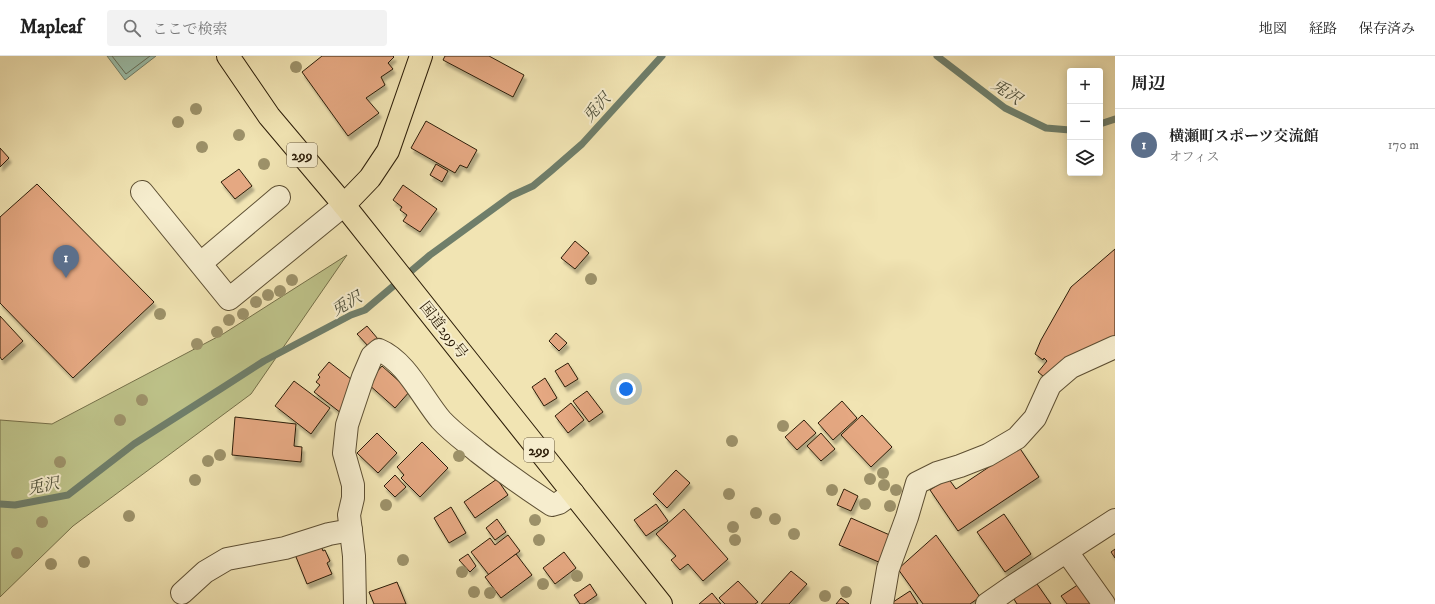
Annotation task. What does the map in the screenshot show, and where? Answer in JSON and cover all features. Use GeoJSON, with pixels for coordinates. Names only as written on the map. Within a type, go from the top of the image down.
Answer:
{"type":"FeatureCollection","features":[{"type":"Feature","properties":{"kind":"main road","name":"国道299号"},"geometry":{"type":"LineString","coordinates":[[228,56],[269,116],[344,205],[418,297],[661,604]]}},
{"type":"Feature","properties":{"kind":"main road"},"geometry":{"type":"LineString","coordinates":[[344,205],[370,178],[388,151],[421,56]]}},
{"type":"Feature","properties":{"kind":"street"},"geometry":{"type":"LineString","coordinates":[[142,192],[229,299],[344,205]]}},
{"type":"Feature","properties":{"kind":"street"},"geometry":{"type":"LineString","coordinates":[[201,263],[279,197]]}},
{"type":"Feature","properties":{"kind":"street"},"geometry":{"type":"LineString","coordinates":[[882,604],[888,569],[907,517],[916,483],[936,473],[960,466],[988,455],[1017,438],[1035,418],[1050,385],[1071,367],[1115,347]]}},
{"type":"Feature","properties":{"kind":"street"},"geometry":{"type":"LineString","coordinates":[[355,604],[354,556],[349,515],[353,498],[353,485],[344,453],[347,426],[363,377],[372,356],[379,350],[388,354],[405,371],[441,420],[463,440],[514,480],[552,505],[559,504],[573,493]]}},
{"type":"Feature","properties":{"kind":"street"},"geometry":{"type":"LineString","coordinates":[[987,604],[1115,520]]}},
{"type":"Feature","properties":{"kind":"street"},"geometry":{"type":"LineString","coordinates":[[182,593],[205,572],[226,559],[285,548],[329,534],[351,530]]}},
{"type":"Feature","properties":{"kind":"street"},"geometry":{"type":"LineString","coordinates":[[1067,552],[1104,604]]}},
{"type":"Feature","properties":{"kind":"green space"},"geometry":{"type":"Polygon","coordinates":[[[347,255],[251,394],[73,526],[0,597],[0,420],[52,424],[223,334],[347,255]]]}},
{"type":"Feature","properties":{"kind":"water"},"geometry":{"type":"Polygon","coordinates":[[[107,56],[156,56],[125,80],[107,56]]]}},
{"type":"Feature","properties":{"kind":"building"},"geometry":{"type":"Polygon","coordinates":[[[322,56],[394,57],[388,63],[393,69],[381,77],[385,85],[366,98],[379,113],[348,136],[302,72],[322,56]]]}},
{"type":"Feature","properties":{"kind":"building"},"geometry":{"type":"Polygon","coordinates":[[[445,56],[489,56],[524,75],[513,97],[443,60],[445,56]]]}},
{"type":"Feature","properties":{"kind":"building"},"geometry":{"type":"Polygon","coordinates":[[[426,121],[477,150],[467,168],[460,165],[455,173],[411,148],[426,121]]]}},
{"type":"Feature","properties":{"kind":"building"},"geometry":{"type":"Polygon","coordinates":[[[0,148],[9,158],[0,167],[0,148]]]}},
{"type":"Feature","properties":{"kind":"building"},"geometry":{"type":"Polygon","coordinates":[[[436,164],[448,171],[442,182],[430,175],[436,164]]]}},
{"type":"Feature","properties":{"kind":"building"},"geometry":{"type":"Polygon","coordinates":[[[239,169],[252,186],[235,199],[221,182],[239,169]]]}},
{"type":"Feature","properties":{"kind":"building"},"geometry":{"type":"Polygon","coordinates":[[[37,184],[154,302],[73,378],[0,303],[0,217],[37,184]]]}},
{"type":"Feature","properties":{"kind":"building"},"geometry":{"type":"Polygon","coordinates":[[[403,185],[437,209],[420,232],[403,221],[407,215],[400,210],[402,207],[393,200],[403,185]]]}},
{"type":"Feature","properties":{"kind":"building"},"geometry":{"type":"Polygon","coordinates":[[[575,241],[589,253],[575,269],[561,258],[575,241]]]}},
{"type":"Feature","properties":{"kind":"building"},"geometry":{"type":"Polygon","coordinates":[[[1115,249],[1115,344],[1049,381],[1038,372],[1047,361],[1035,354],[1041,340],[1071,287],[1115,249]]]}},
{"type":"Feature","properties":{"kind":"building"},"geometry":{"type":"Polygon","coordinates":[[[0,316],[23,341],[2,360],[0,357],[0,316]]]}},
{"type":"Feature","properties":{"kind":"building"},"geometry":{"type":"Polygon","coordinates":[[[367,326],[378,339],[369,347],[357,334],[367,326]]]}},
{"type":"Feature","properties":{"kind":"building"},"geometry":{"type":"Polygon","coordinates":[[[556,333],[567,343],[559,351],[549,341],[556,333]]]}},
{"type":"Feature","properties":{"kind":"building"},"geometry":{"type":"Polygon","coordinates":[[[329,362],[356,383],[341,413],[314,392],[320,385],[316,382],[320,377],[318,375],[329,362]]]}},
{"type":"Feature","properties":{"kind":"building"},"geometry":{"type":"Polygon","coordinates":[[[568,363],[578,379],[565,387],[555,371],[568,363]]]}},
{"type":"Feature","properties":{"kind":"building"},"geometry":{"type":"Polygon","coordinates":[[[382,366],[410,391],[395,408],[367,383],[382,366]]]}},
{"type":"Feature","properties":{"kind":"building"},"geometry":{"type":"Polygon","coordinates":[[[545,378],[557,398],[544,406],[532,387],[545,378]]]}},
{"type":"Feature","properties":{"kind":"building"},"geometry":{"type":"Polygon","coordinates":[[[294,381],[330,408],[311,434],[275,406],[294,381]]]}},
{"type":"Feature","properties":{"kind":"building"},"geometry":{"type":"Polygon","coordinates":[[[587,391],[603,412],[589,422],[573,401],[587,391]]]}},
{"type":"Feature","properties":{"kind":"building"},"geometry":{"type":"Polygon","coordinates":[[[842,401],[857,418],[833,440],[818,423],[842,401]]]}},
{"type":"Feature","properties":{"kind":"building"},"geometry":{"type":"Polygon","coordinates":[[[571,403],[584,420],[568,433],[555,416],[571,403]]]}},
{"type":"Feature","properties":{"kind":"building"},"geometry":{"type":"Polygon","coordinates":[[[862,415],[892,447],[871,467],[841,435],[862,415]]]}},
{"type":"Feature","properties":{"kind":"building"},"geometry":{"type":"Polygon","coordinates":[[[235,417],[296,424],[294,446],[302,447],[301,462],[232,455],[235,417]]]}},
{"type":"Feature","properties":{"kind":"building"},"geometry":{"type":"Polygon","coordinates":[[[804,420],[816,433],[797,450],[785,437],[804,420]]]}},
{"type":"Feature","properties":{"kind":"building"},"geometry":{"type":"Polygon","coordinates":[[[377,433],[397,453],[378,473],[357,453],[377,433]]]}},
{"type":"Feature","properties":{"kind":"building"},"geometry":{"type":"Polygon","coordinates":[[[821,433],[835,449],[821,461],[807,446],[821,433]]]}},
{"type":"Feature","properties":{"kind":"building"},"geometry":{"type":"Polygon","coordinates":[[[422,442],[448,468],[420,497],[401,478],[404,475],[397,467],[422,442]]]}},
{"type":"Feature","properties":{"kind":"building"},"geometry":{"type":"Polygon","coordinates":[[[1019,447],[1039,477],[958,531],[930,490],[948,478],[956,489],[1019,447]]]}},
{"type":"Feature","properties":{"kind":"building"},"geometry":{"type":"Polygon","coordinates":[[[676,470],[690,483],[667,508],[653,494],[676,470]]]}},
{"type":"Feature","properties":{"kind":"building"},"geometry":{"type":"Polygon","coordinates":[[[395,475],[406,487],[395,497],[384,486],[395,475]]]}},
{"type":"Feature","properties":{"kind":"building"},"geometry":{"type":"Polygon","coordinates":[[[497,479],[508,495],[475,518],[464,502],[497,479]]]}},
{"type":"Feature","properties":{"kind":"building"},"geometry":{"type":"Polygon","coordinates":[[[844,489],[858,496],[851,511],[837,505],[844,489]]]}},
{"type":"Feature","properties":{"kind":"building"},"geometry":{"type":"Polygon","coordinates":[[[656,504],[668,521],[646,536],[634,520],[656,504]]]}},
{"type":"Feature","properties":{"kind":"building"},"geometry":{"type":"Polygon","coordinates":[[[451,507],[466,533],[449,543],[434,518],[451,507]]]}},
{"type":"Feature","properties":{"kind":"building"},"geometry":{"type":"Polygon","coordinates":[[[684,509],[728,559],[703,581],[688,564],[680,570],[671,560],[676,556],[656,534],[684,509]]]}},
{"type":"Feature","properties":{"kind":"building"},"geometry":{"type":"Polygon","coordinates":[[[1004,514],[1031,554],[1005,572],[977,532],[1004,514]]]}},
{"type":"Feature","properties":{"kind":"building"},"geometry":{"type":"Polygon","coordinates":[[[851,518],[892,536],[881,563],[839,545],[851,518]]]}},
{"type":"Feature","properties":{"kind":"building"},"geometry":{"type":"Polygon","coordinates":[[[497,519],[506,532],[495,540],[486,528],[497,519]]]}},
{"type":"Feature","properties":{"kind":"building"},"geometry":{"type":"Polygon","coordinates":[[[508,535],[520,551],[489,575],[471,552],[490,538],[495,545],[508,535]]]}},
{"type":"Feature","properties":{"kind":"building"},"geometry":{"type":"Polygon","coordinates":[[[936,535],[980,597],[970,604],[923,604],[898,569],[936,535]]]}},
{"type":"Feature","properties":{"kind":"building"},"geometry":{"type":"Polygon","coordinates":[[[319,541],[323,551],[325,550],[330,561],[327,563],[332,574],[307,584],[294,552],[319,541]]]}},
{"type":"Feature","properties":{"kind":"building"},"geometry":{"type":"Polygon","coordinates":[[[1115,549],[1115,558],[1111,552],[1115,549]]]}},
{"type":"Feature","properties":{"kind":"building"},"geometry":{"type":"Polygon","coordinates":[[[564,552],[576,568],[555,584],[543,568],[564,552]]]}},
{"type":"Feature","properties":{"kind":"building"},"geometry":{"type":"Polygon","coordinates":[[[468,554],[476,566],[470,572],[459,560],[468,554]]]}},
{"type":"Feature","properties":{"kind":"building"},"geometry":{"type":"Polygon","coordinates":[[[516,554],[532,575],[501,598],[485,577],[516,554]]]}},
{"type":"Feature","properties":{"kind":"building"},"geometry":{"type":"Polygon","coordinates":[[[791,571],[807,584],[789,604],[761,604],[791,571]]]}},
{"type":"Feature","properties":{"kind":"building"},"geometry":{"type":"Polygon","coordinates":[[[738,581],[758,602],[755,604],[725,604],[719,598],[738,581]]]}},
{"type":"Feature","properties":{"kind":"building"},"geometry":{"type":"Polygon","coordinates":[[[1035,581],[1051,604],[1017,604],[1012,596],[1035,581]]]}},
{"type":"Feature","properties":{"kind":"building"},"geometry":{"type":"Polygon","coordinates":[[[397,582],[406,604],[374,604],[369,592],[397,582]]]}},
{"type":"Feature","properties":{"kind":"building"},"geometry":{"type":"Polygon","coordinates":[[[1082,582],[1095,600],[1089,604],[1067,604],[1061,596],[1082,582]]]}},
{"type":"Feature","properties":{"kind":"building"},"geometry":{"type":"Polygon","coordinates":[[[590,584],[597,595],[584,604],[580,604],[574,595],[590,584]]]}},
{"type":"Feature","properties":{"kind":"building"},"geometry":{"type":"Polygon","coordinates":[[[910,591],[918,604],[890,604],[910,591]]]}},
{"type":"Feature","properties":{"kind":"building"},"geometry":{"type":"Polygon","coordinates":[[[712,593],[721,604],[699,604],[712,593]]]}},
{"type":"Feature","properties":{"kind":"building"},"geometry":{"type":"Polygon","coordinates":[[[841,598],[849,604],[836,604],[841,598]]]}},
{"type":"Feature","properties":{"kind":"waterway","name":"兎沢"},"geometry":{"type":"LineString","coordinates":[[0,504],[15,505],[68,495],[134,444],[264,361],[351,315],[365,310],[430,255],[511,196],[533,186],[551,171],[582,144],[662,56]]}},
{"type":"Feature","properties":{"kind":"waterway","name":"兎沢"},"geometry":{"type":"LineString","coordinates":[[937,56],[1005,108],[1046,128],[1067,130]]}},
{"type":"Feature","properties":{"kind":"waterway","name":"兎沢"},"geometry":{"type":"LineString","coordinates":[[1103,123],[1115,119]]}},
{"type":"Feature","properties":{"kind":"place","name":"横瀬町スポーツ交流館"},"geometry":{"type":"Point","coordinates":[66,278]}}]}
